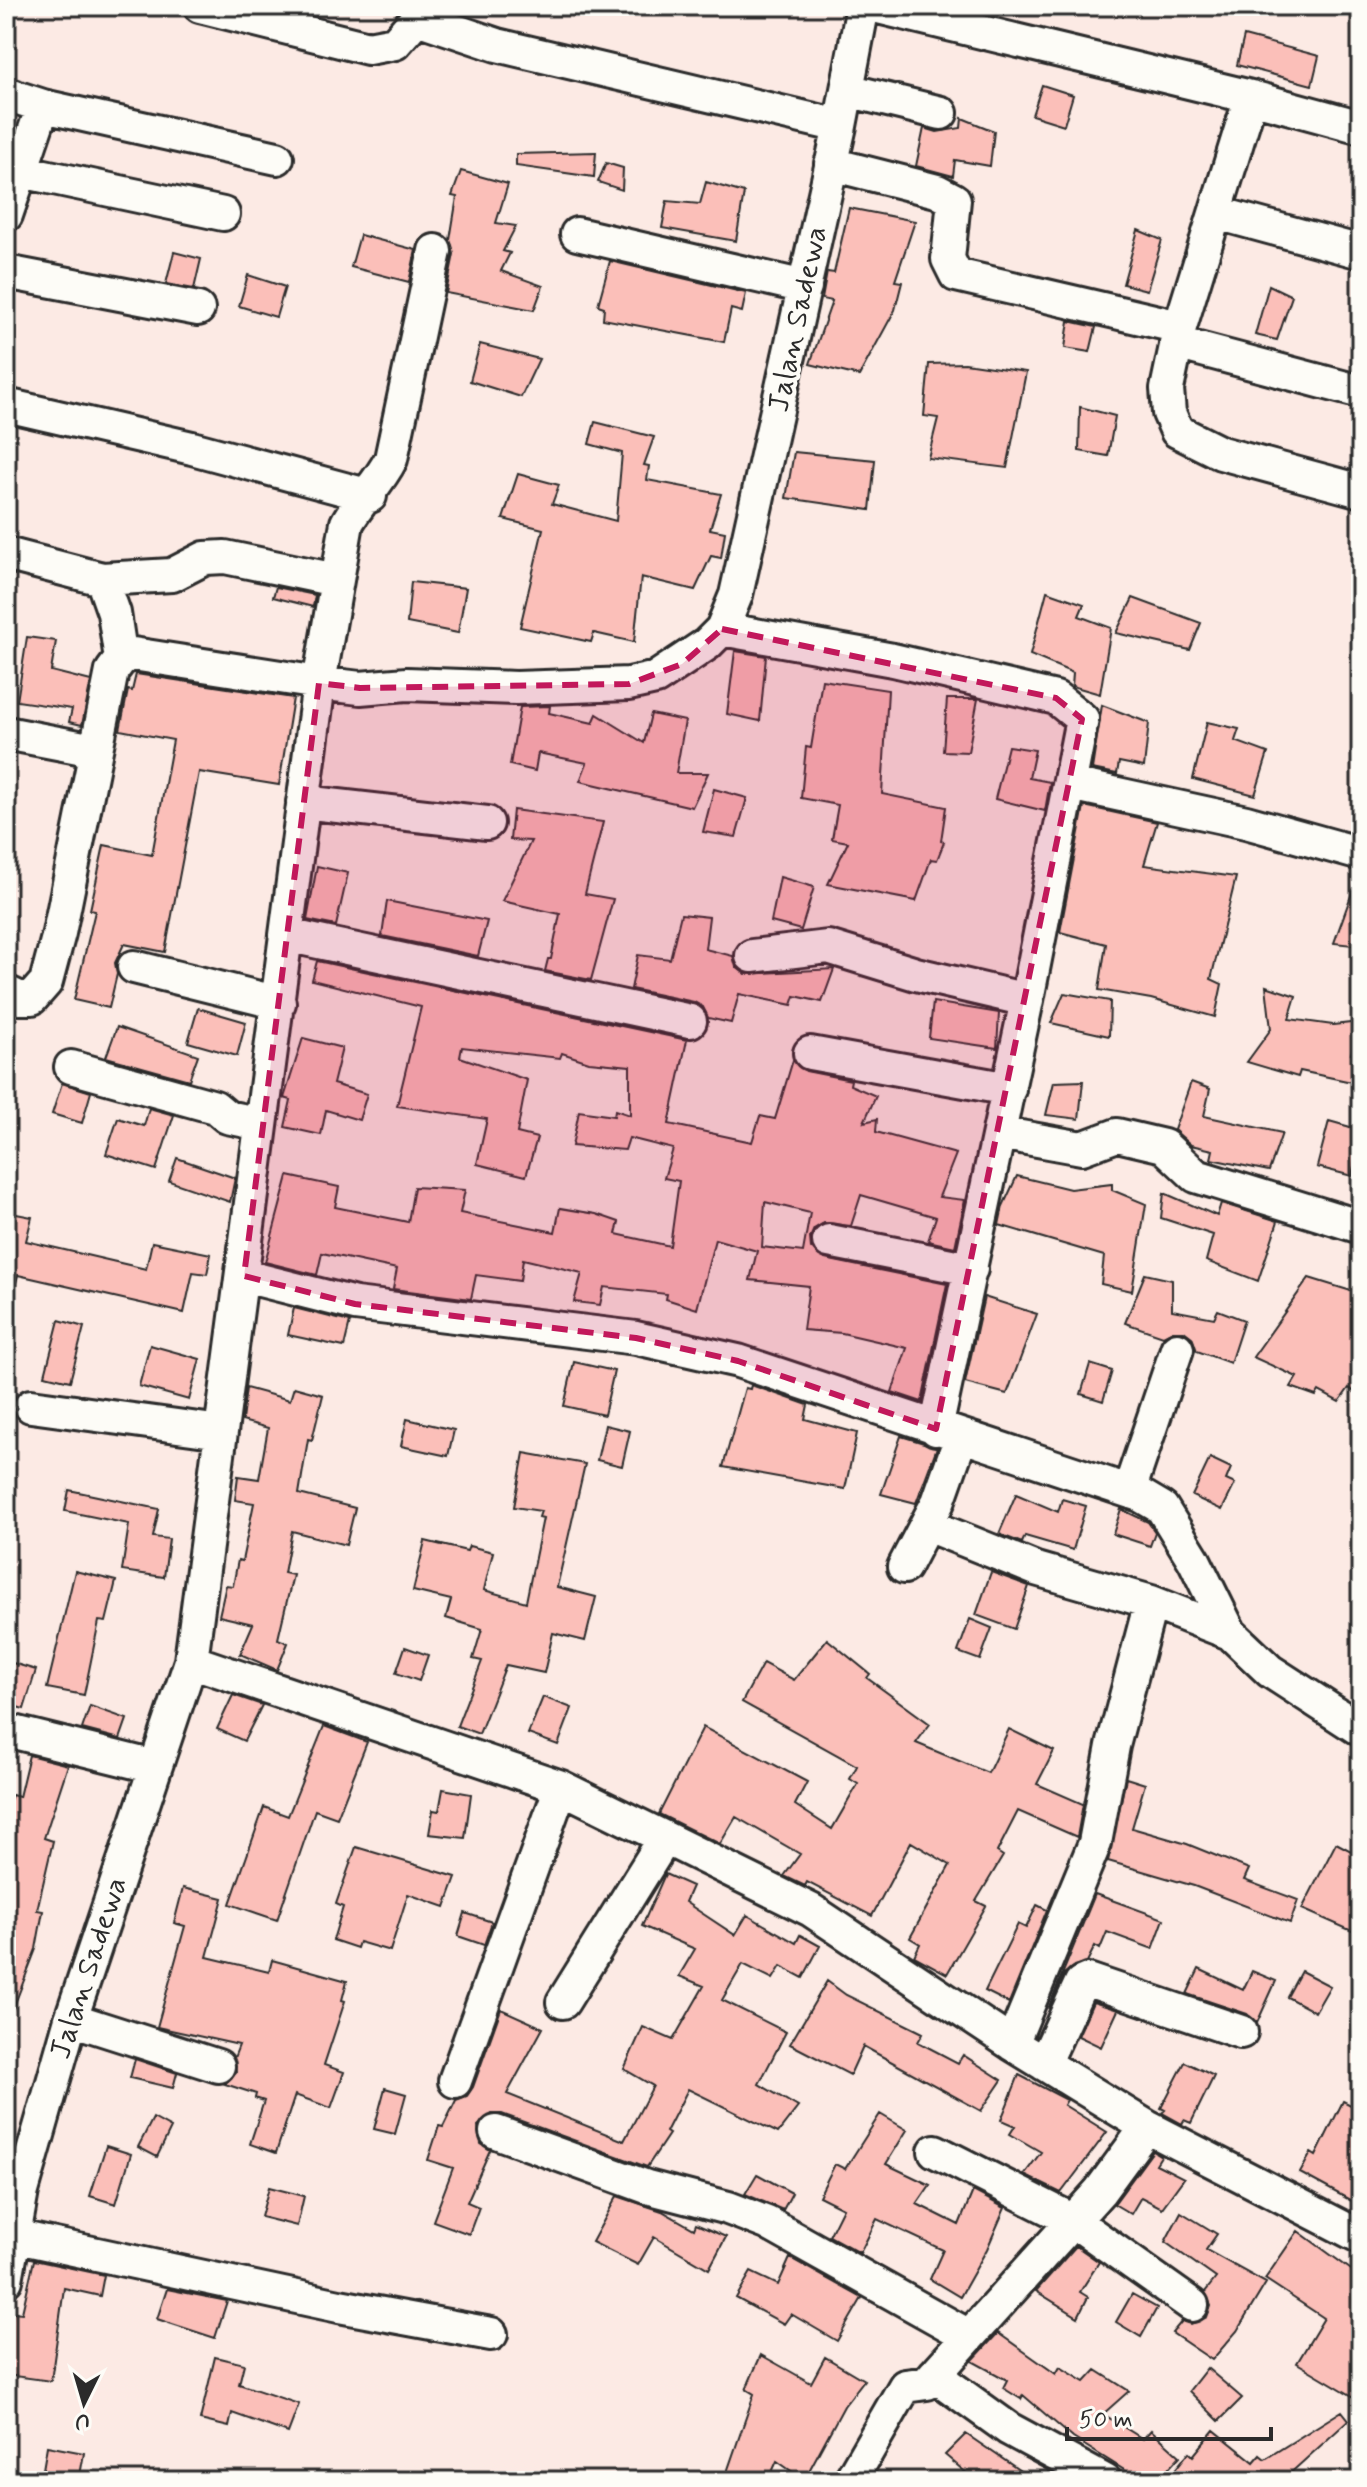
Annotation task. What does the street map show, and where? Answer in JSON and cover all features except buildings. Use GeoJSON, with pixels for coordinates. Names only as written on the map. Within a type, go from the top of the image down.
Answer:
{"type":"FeatureCollection","features":[{"type":"Feature","properties":{"kind":"street"},"geometry":{"type":"LineString","coordinates":[[200,6],[368,48],[395,43],[418,12],[497,45],[840,126]]}},
{"type":"Feature","properties":{"kind":"street","name":"Jalan Sadewa"},"geometry":{"type":"LineString","coordinates":[[722,629],[736,595],[782,281],[831,164],[863,6]]}},
{"type":"Feature","properties":{"kind":"street"},"geometry":{"type":"LineString","coordinates":[[874,6],[1251,97],[1361,127]]}},
{"type":"Feature","properties":{"kind":"street"},"geometry":{"type":"LineString","coordinates":[[847,90],[941,113]]}},
{"type":"Feature","properties":{"kind":"street"},"geometry":{"type":"LineString","coordinates":[[6,94],[43,106],[277,158]]}},
{"type":"Feature","properties":{"kind":"street"},"geometry":{"type":"LineString","coordinates":[[1251,97],[1178,335],[1167,389],[1169,413],[1177,431],[1221,453],[1361,491]]}},
{"type":"Feature","properties":{"kind":"street"},"geometry":{"type":"LineString","coordinates":[[6,215],[43,106]]}},
{"type":"Feature","properties":{"kind":"street"},"geometry":{"type":"LineString","coordinates":[[831,164],[937,191],[954,200],[957,207],[948,259],[956,275],[1178,335],[1361,392]]}},
{"type":"Feature","properties":{"kind":"street"},"geometry":{"type":"LineString","coordinates":[[21,171],[223,214]]}},
{"type":"Feature","properties":{"kind":"street"},"geometry":{"type":"LineString","coordinates":[[1217,213],[1361,252]]}},
{"type":"Feature","properties":{"kind":"street"},"geometry":{"type":"LineString","coordinates":[[577,234],[782,281]]}},
{"type":"Feature","properties":{"kind":"street","name":"Jalan Sadewa"},"geometry":{"type":"LineString","coordinates":[[6,2280],[13,2236],[14,2189],[191,1661],[244,1276],[245,1121],[265,1000],[286,935],[319,683],[336,580],[347,523],[355,509],[370,496],[391,459],[435,251]]}},
{"type":"Feature","properties":{"kind":"street"},"geometry":{"type":"LineString","coordinates":[[6,272],[198,309]]}},
{"type":"Feature","properties":{"kind":"street"},"geometry":{"type":"LineString","coordinates":[[6,405],[192,448],[370,496]]}},
{"type":"Feature","properties":{"kind":"street"},"geometry":{"type":"LineString","coordinates":[[6,554],[102,579],[172,575],[205,558],[225,557],[336,580]]}},
{"type":"Feature","properties":{"kind":"street"},"geometry":{"type":"LineString","coordinates":[[102,579],[114,613],[121,659]]}},
{"type":"Feature","properties":{"kind":"street"},"geometry":{"type":"LineString","coordinates":[[6,992],[19,998],[32,998],[46,982],[59,933],[112,671],[121,659],[143,655],[360,688],[407,684],[516,688],[629,684],[656,678],[682,664],[722,629],[893,660],[1056,698],[1082,719],[1071,784],[971,1269],[948,1433],[927,1525],[904,1567]]}},
{"type":"Feature","properties":{"kind":"street"},"geometry":{"type":"LineString","coordinates":[[6,733],[94,750]]}},
{"type":"Feature","properties":{"kind":"street"},"geometry":{"type":"LineString","coordinates":[[1071,784],[1246,822],[1361,854]]}},
{"type":"Feature","properties":{"kind":"street"},"geometry":{"type":"LineString","coordinates":[[303,802],[487,823]]}},
{"type":"Feature","properties":{"kind":"street"},"geometry":{"type":"LineString","coordinates":[[286,935],[690,1021]]}},
{"type":"Feature","properties":{"kind":"street"},"geometry":{"type":"LineString","coordinates":[[752,956],[828,947],[916,974],[1027,1000]]}},
{"type":"Feature","properties":{"kind":"street"},"geometry":{"type":"LineString","coordinates":[[134,967],[265,1000]]}},
{"type":"Feature","properties":{"kind":"street"},"geometry":{"type":"LineString","coordinates":[[810,1053],[1009,1089]]}},
{"type":"Feature","properties":{"kind":"street"},"geometry":{"type":"LineString","coordinates":[[71,1067],[215,1107],[245,1121]]}},
{"type":"Feature","properties":{"kind":"street"},"geometry":{"type":"LineString","coordinates":[[999,1133],[1082,1148],[1117,1135],[1164,1146],[1196,1176],[1361,1227]]}},
{"type":"Feature","properties":{"kind":"street"},"geometry":{"type":"LineString","coordinates":[[829,1241],[971,1269]]}},
{"type":"Feature","properties":{"kind":"street"},"geometry":{"type":"LineString","coordinates":[[244,1276],[355,1304],[636,1338],[738,1361],[1129,1491],[1162,1508],[1194,1560],[1230,1633],[1270,1671],[1361,1730]]}},
{"type":"Feature","properties":{"kind":"street"},"geometry":{"type":"LineString","coordinates":[[1129,1491],[1177,1349]]}},
{"type":"Feature","properties":{"kind":"street"},"geometry":{"type":"LineString","coordinates":[[31,1406],[221,1432]]}},
{"type":"Feature","properties":{"kind":"street"},"geometry":{"type":"LineString","coordinates":[[927,1525],[1036,1569],[1151,1602],[1230,1633]]}},
{"type":"Feature","properties":{"kind":"street"},"geometry":{"type":"LineString","coordinates":[[1012,2044],[1095,1843],[1113,1746],[1151,1602]]}},
{"type":"Feature","properties":{"kind":"street"},"geometry":{"type":"LineString","coordinates":[[191,1661],[561,1787],[665,1838],[811,1910],[1012,2044],[1147,2127],[1361,2237]]}},
{"type":"Feature","properties":{"kind":"street"},"geometry":{"type":"LineString","coordinates":[[6,1730],[155,1767]]}},
{"type":"Feature","properties":{"kind":"street"},"geometry":{"type":"LineString","coordinates":[[455,2081],[561,1787]]}},
{"type":"Feature","properties":{"kind":"street"},"geometry":{"type":"LineString","coordinates":[[563,2002],[665,1838]]}},
{"type":"Feature","properties":{"kind":"street"},"geometry":{"type":"LineString","coordinates":[[1044,2064],[1081,1983],[1088,1980],[1241,2032]]}},
{"type":"Feature","properties":{"kind":"street"},"geometry":{"type":"LineString","coordinates":[[71,2019],[218,2066]]}},
{"type":"Feature","properties":{"kind":"street"},"geometry":{"type":"LineString","coordinates":[[850,2481],[905,2386],[926,2384],[1107,2182],[1147,2127]]}},
{"type":"Feature","properties":{"kind":"street"},"geometry":{"type":"LineString","coordinates":[[496,2132],[647,2187],[728,2208],[767,2223],[967,2335]]}},
{"type":"Feature","properties":{"kind":"street"},"geometry":{"type":"LineString","coordinates":[[935,2151],[1072,2220],[1192,2305]]}},
{"type":"Feature","properties":{"kind":"street"},"geometry":{"type":"LineString","coordinates":[[13,2236],[339,2306],[491,2334]]}},
{"type":"Feature","properties":{"kind":"street"},"geometry":{"type":"LineString","coordinates":[[934,2375],[1017,2434],[1105,2481]]}},
{"type":"Feature","properties":{"kind":"highlighted area"},"geometry":{"type":"Polygon","coordinates":[[[722,629],[1056,698],[1082,719],[936,1429],[738,1361],[636,1338],[355,1304],[244,1276],[319,683],[360,688],[629,684],[682,664],[722,629]]]}}]}
